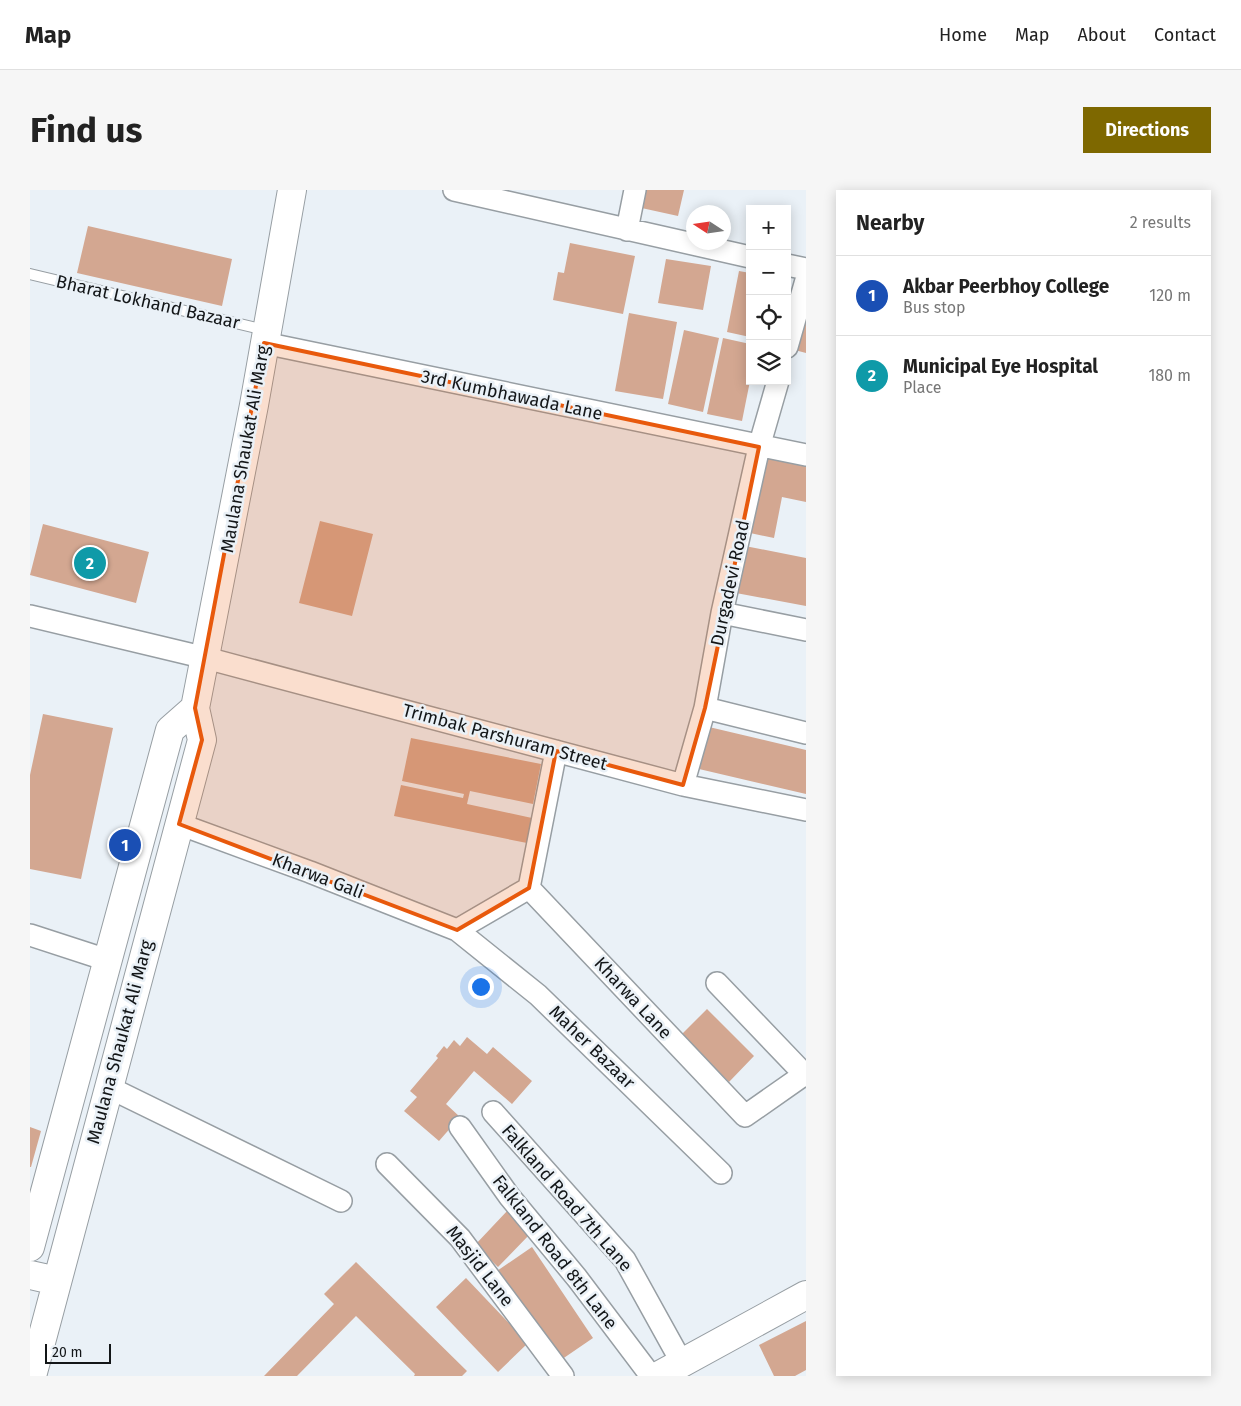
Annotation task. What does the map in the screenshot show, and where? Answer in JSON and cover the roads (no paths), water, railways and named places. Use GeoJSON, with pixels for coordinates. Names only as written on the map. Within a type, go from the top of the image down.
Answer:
{"type":"FeatureCollection","features":[{"type":"Feature","properties":{"kind":"main road","name":"Maulana Shaukat Ali Marg"},"geometry":{"type":"LineString","coordinates":[[32,1376],[202,740],[195,708],[206,658],[292,190]]}},
{"type":"Feature","properties":{"kind":"main road","name":"Maulana Shaukat Ali Marg"},"geometry":{"type":"LineString","coordinates":[[30,1247],[170,730],[195,708]]}},
{"type":"Feature","properties":{"kind":"main road"},"geometry":{"type":"LineString","coordinates":[[30,1275],[57,1282]]}},
{"type":"Feature","properties":{"kind":"main road"},"geometry":{"type":"LineString","coordinates":[[658,1376],[806,1295]]}},
{"type":"Feature","properties":{"kind":"street"},"geometry":{"type":"LineString","coordinates":[[454,190],[746,256]]}},
{"type":"Feature","properties":{"kind":"street"},"geometry":{"type":"LineString","coordinates":[[627,230],[635,190]]}},
{"type":"Feature","properties":{"kind":"street"},"geometry":{"type":"LineString","coordinates":[[791,266],[806,269]]}},
{"type":"Feature","properties":{"kind":"street"},"geometry":{"type":"LineString","coordinates":[[789,340],[806,280]]}},
{"type":"Feature","properties":{"kind":"street","name":"3rd Kumbhawada Lane"},"geometry":{"type":"LineString","coordinates":[[265,336],[759,447],[806,455]]}},
{"type":"Feature","properties":{"kind":"street","name":"Durgadevi Road"},"geometry":{"type":"LineString","coordinates":[[683,785],[705,708],[722,613],[759,447],[777,385]]}},
{"type":"Feature","properties":{"kind":"street"},"geometry":{"type":"LineString","coordinates":[[722,613],[806,630]]}},
{"type":"Feature","properties":{"kind":"street","name":"Trimbak Parshuram Street"},"geometry":{"type":"LineString","coordinates":[[30,616],[206,658],[683,785],[806,810]]}},
{"type":"Feature","properties":{"kind":"street"},"geometry":{"type":"LineString","coordinates":[[705,708],[806,733]]}},
{"type":"Feature","properties":{"kind":"street"},"geometry":{"type":"LineString","coordinates":[[457,930],[529,888],[556,751]]}},
{"type":"Feature","properties":{"kind":"street","name":"Kharwa Gali"},"geometry":{"type":"LineString","coordinates":[[179,824],[457,930]]}},
{"type":"Feature","properties":{"kind":"street","name":"Kharwa Lane"},"geometry":{"type":"LineString","coordinates":[[529,888],[745,1116],[805,1075]]}},
{"type":"Feature","properties":{"kind":"street","name":"Maher Bazaar"},"geometry":{"type":"LineString","coordinates":[[457,930],[538,995],[721,1173]]}},
{"type":"Feature","properties":{"kind":"street"},"geometry":{"type":"LineString","coordinates":[[30,935],[107,960]]}},
{"type":"Feature","properties":{"kind":"street"},"geometry":{"type":"LineString","coordinates":[[717,983],[805,1075]]}},
{"type":"Feature","properties":{"kind":"street"},"geometry":{"type":"LineString","coordinates":[[108,1087],[341,1201]]}},
{"type":"Feature","properties":{"kind":"street","name":"Falkland Road 7th Lane"},"geometry":{"type":"LineString","coordinates":[[493,1112],[625,1260],[682,1363]]}},
{"type":"Feature","properties":{"kind":"street","name":"Falkland Road 8th Lane"},"geometry":{"type":"LineString","coordinates":[[460,1127],[509,1196],[577,1278],[651,1376]]}},
{"type":"Feature","properties":{"kind":"street","name":"Masjid Lane"},"geometry":{"type":"LineString","coordinates":[[387,1164],[460,1238],[563,1376]]}},
{"type":"Feature","properties":{"kind":"lane","name":"Bharat Lokhand Bazaar"},"geometry":{"type":"LineString","coordinates":[[30,274],[265,336]]}},
{"type":"Feature","properties":{"kind":"place","name":"Municipal Eye Hospital"},"geometry":{"type":"Point","coordinates":[90,563]}},
{"type":"Feature","properties":{"kind":"place","name":"Akbar Peerbhoy College"},"geometry":{"type":"Point","coordinates":[125,845]}}]}
